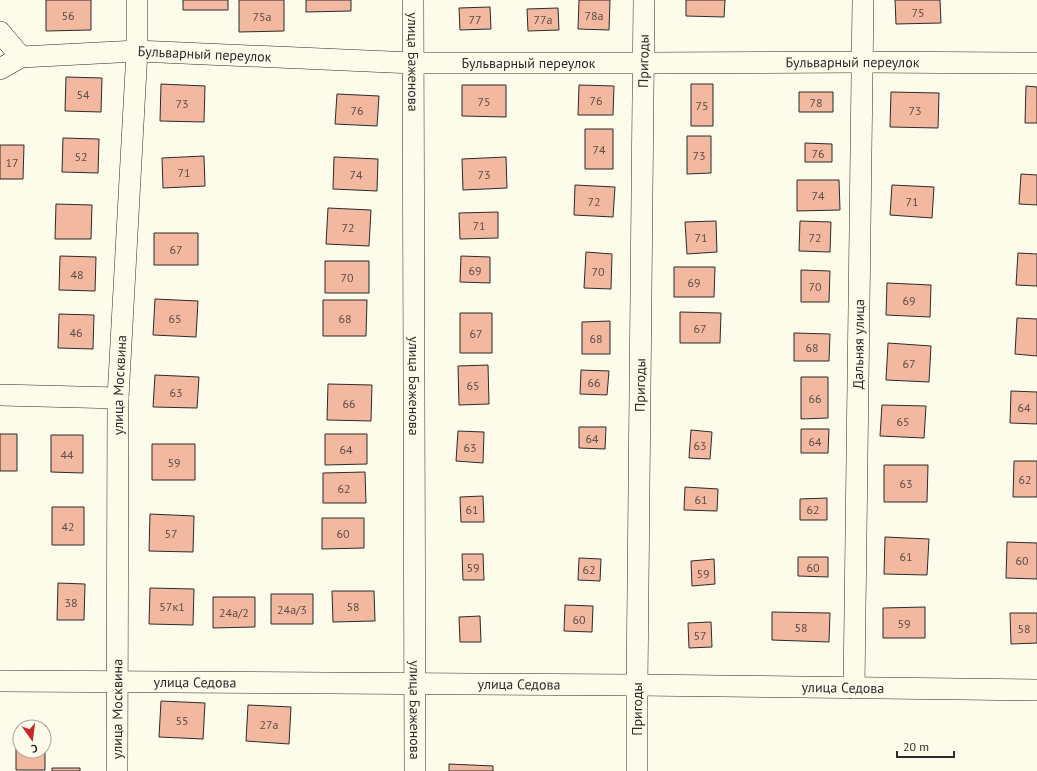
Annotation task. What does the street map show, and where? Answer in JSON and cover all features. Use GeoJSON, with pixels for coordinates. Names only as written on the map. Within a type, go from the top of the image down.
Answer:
{"type":"FeatureCollection","features":[{"type":"Feature","properties":{"kind":"street","name":"улица Москвина"},"geometry":{"type":"LineString","coordinates":[[117,771],[118,398],[137,51],[137,0]]}},
{"type":"Feature","properties":{"kind":"street","name":"улица Баженова"},"geometry":{"type":"LineString","coordinates":[[413,0],[415,771]]}},
{"type":"Feature","properties":{"kind":"street","name":"Пригоды"},"geometry":{"type":"LineString","coordinates":[[637,771],[644,0]]}},
{"type":"Feature","properties":{"kind":"street","name":"Дальняя улица"},"geometry":{"type":"LineString","coordinates":[[854,688],[863,0]]}},
{"type":"Feature","properties":{"kind":"street"},"geometry":{"type":"LineString","coordinates":[[0,32],[21,57]]}},
{"type":"Feature","properties":{"kind":"street","name":"Бульварный переулок"},"geometry":{"type":"LineString","coordinates":[[0,69],[21,57],[137,51],[413,63],[1037,63]]}},
{"type":"Feature","properties":{"kind":"street"},"geometry":{"type":"LineString","coordinates":[[0,395],[118,398]]}},
{"type":"Feature","properties":{"kind":"street","name":"улица Седова"},"geometry":{"type":"LineString","coordinates":[[0,681],[637,685],[1037,690]]}},
{"type":"Feature","properties":{"kind":"building"},"geometry":{"type":"Polygon","coordinates":[[[46,0],[91,0],[91,30],[46,31],[46,0]]]}},
{"type":"Feature","properties":{"kind":"building"},"geometry":{"type":"Polygon","coordinates":[[[183,0],[228,0],[228,10],[183,10],[183,0]]]}},
{"type":"Feature","properties":{"kind":"building"},"geometry":{"type":"Polygon","coordinates":[[[239,0],[284,0],[284,31],[239,32],[239,0]]]}},
{"type":"Feature","properties":{"kind":"building"},"geometry":{"type":"Polygon","coordinates":[[[306,0],[351,0],[351,11],[306,12],[306,0]]]}},
{"type":"Feature","properties":{"kind":"building"},"geometry":{"type":"Polygon","coordinates":[[[579,0],[610,0],[609,30],[578,29],[579,0]]]}},
{"type":"Feature","properties":{"kind":"building"},"geometry":{"type":"Polygon","coordinates":[[[686,0],[725,0],[724,17],[686,16],[686,0]]]}},
{"type":"Feature","properties":{"kind":"building"},"geometry":{"type":"Polygon","coordinates":[[[895,0],[940,0],[941,23],[896,24],[895,0]]]}},
{"type":"Feature","properties":{"kind":"building"},"geometry":{"type":"Polygon","coordinates":[[[490,7],[491,29],[460,30],[459,8],[490,7]]]}},
{"type":"Feature","properties":{"kind":"building"},"geometry":{"type":"Polygon","coordinates":[[[558,8],[559,30],[528,31],[527,9],[558,8]]]}},
{"type":"Feature","properties":{"kind":"building"},"geometry":{"type":"Polygon","coordinates":[[[66,77],[102,78],[101,112],[65,111],[66,77]]]}},
{"type":"Feature","properties":{"kind":"building"},"geometry":{"type":"Polygon","coordinates":[[[161,84],[205,86],[204,122],[160,121],[161,84]]]}},
{"type":"Feature","properties":{"kind":"building"},"geometry":{"type":"Polygon","coordinates":[[[691,84],[713,84],[713,126],[691,126],[691,84]]]}},
{"type":"Feature","properties":{"kind":"building"},"geometry":{"type":"Polygon","coordinates":[[[462,85],[506,85],[506,117],[462,116],[462,85]]]}},
{"type":"Feature","properties":{"kind":"building"},"geometry":{"type":"Polygon","coordinates":[[[579,85],[614,86],[613,115],[578,115],[579,85]]]}},
{"type":"Feature","properties":{"kind":"building"},"geometry":{"type":"Polygon","coordinates":[[[1026,86],[1037,87],[1037,123],[1025,123],[1026,86]]]}},
{"type":"Feature","properties":{"kind":"building"},"geometry":{"type":"Polygon","coordinates":[[[799,92],[833,92],[833,112],[799,112],[799,92]]]}},
{"type":"Feature","properties":{"kind":"building"},"geometry":{"type":"Polygon","coordinates":[[[891,92],[939,93],[938,128],[890,127],[891,92]]]}},
{"type":"Feature","properties":{"kind":"building"},"geometry":{"type":"Polygon","coordinates":[[[337,94],[379,96],[377,126],[335,124],[337,94]]]}},
{"type":"Feature","properties":{"kind":"building"},"geometry":{"type":"Polygon","coordinates":[[[585,129],[613,129],[613,169],[585,169],[585,129]]]}},
{"type":"Feature","properties":{"kind":"building"},"geometry":{"type":"Polygon","coordinates":[[[687,136],[711,136],[711,173],[687,174],[687,136]]]}},
{"type":"Feature","properties":{"kind":"building"},"geometry":{"type":"Polygon","coordinates":[[[63,138],[99,139],[98,173],[62,172],[63,138]]]}},
{"type":"Feature","properties":{"kind":"building"},"geometry":{"type":"Polygon","coordinates":[[[805,143],[832,144],[832,162],[805,162],[805,143]]]}},
{"type":"Feature","properties":{"kind":"building"},"geometry":{"type":"Polygon","coordinates":[[[0,145],[24,145],[23,179],[0,179],[0,145]]]}},
{"type":"Feature","properties":{"kind":"building"},"geometry":{"type":"Polygon","coordinates":[[[204,156],[205,186],[163,188],[162,158],[204,156]]]}},
{"type":"Feature","properties":{"kind":"building"},"geometry":{"type":"Polygon","coordinates":[[[334,157],[378,159],[377,191],[333,189],[334,157]]]}},
{"type":"Feature","properties":{"kind":"building"},"geometry":{"type":"Polygon","coordinates":[[[506,157],[507,188],[463,190],[462,159],[506,157]]]}},
{"type":"Feature","properties":{"kind":"building"},"geometry":{"type":"Polygon","coordinates":[[[1021,174],[1037,175],[1037,205],[1019,204],[1021,174]]]}},
{"type":"Feature","properties":{"kind":"building"},"geometry":{"type":"Polygon","coordinates":[[[797,180],[839,180],[840,210],[797,211],[797,180]]]}},
{"type":"Feature","properties":{"kind":"building"},"geometry":{"type":"Polygon","coordinates":[[[575,185],[615,187],[613,217],[574,215],[575,185]]]}},
{"type":"Feature","properties":{"kind":"building"},"geometry":{"type":"Polygon","coordinates":[[[892,185],[934,187],[932,218],[890,215],[892,185]]]}},
{"type":"Feature","properties":{"kind":"building"},"geometry":{"type":"Polygon","coordinates":[[[56,204],[92,205],[91,239],[55,239],[56,204]]]}},
{"type":"Feature","properties":{"kind":"building"},"geometry":{"type":"Polygon","coordinates":[[[328,208],[371,210],[369,246],[326,244],[328,208]]]}},
{"type":"Feature","properties":{"kind":"building"},"geometry":{"type":"Polygon","coordinates":[[[498,212],[498,238],[460,239],[459,213],[498,212]]]}},
{"type":"Feature","properties":{"kind":"building"},"geometry":{"type":"Polygon","coordinates":[[[716,221],[717,252],[687,254],[685,222],[716,221]]]}},
{"type":"Feature","properties":{"kind":"building"},"geometry":{"type":"Polygon","coordinates":[[[800,221],[831,222],[830,252],[799,251],[800,221]]]}},
{"type":"Feature","properties":{"kind":"building"},"geometry":{"type":"Polygon","coordinates":[[[154,233],[198,233],[198,265],[154,265],[154,233]]]}},
{"type":"Feature","properties":{"kind":"building"},"geometry":{"type":"Polygon","coordinates":[[[586,252],[612,254],[611,289],[584,288],[586,252]]]}},
{"type":"Feature","properties":{"kind":"building"},"geometry":{"type":"Polygon","coordinates":[[[1018,253],[1037,254],[1037,286],[1016,285],[1018,253]]]}},
{"type":"Feature","properties":{"kind":"building"},"geometry":{"type":"Polygon","coordinates":[[[60,256],[96,257],[95,291],[59,290],[60,256]]]}},
{"type":"Feature","properties":{"kind":"building"},"geometry":{"type":"Polygon","coordinates":[[[461,256],[490,257],[490,283],[460,282],[461,256]]]}},
{"type":"Feature","properties":{"kind":"building"},"geometry":{"type":"Polygon","coordinates":[[[325,261],[369,261],[369,293],[325,293],[325,261]]]}},
{"type":"Feature","properties":{"kind":"building"},"geometry":{"type":"Polygon","coordinates":[[[674,267],[715,267],[714,297],[674,297],[674,267]]]}},
{"type":"Feature","properties":{"kind":"building"},"geometry":{"type":"Polygon","coordinates":[[[801,270],[830,271],[829,302],[801,302],[801,270]]]}},
{"type":"Feature","properties":{"kind":"building"},"geometry":{"type":"Polygon","coordinates":[[[887,283],[931,285],[930,317],[886,315],[887,283]]]}},
{"type":"Feature","properties":{"kind":"building"},"geometry":{"type":"Polygon","coordinates":[[[155,299],[198,301],[196,337],[153,335],[155,299]]]}},
{"type":"Feature","properties":{"kind":"building"},"geometry":{"type":"Polygon","coordinates":[[[323,300],[367,300],[366,336],[323,336],[323,300]]]}},
{"type":"Feature","properties":{"kind":"building"},"geometry":{"type":"Polygon","coordinates":[[[680,312],[721,313],[720,343],[680,343],[680,312]]]}},
{"type":"Feature","properties":{"kind":"building"},"geometry":{"type":"Polygon","coordinates":[[[460,313],[492,313],[492,353],[460,353],[460,313]]]}},
{"type":"Feature","properties":{"kind":"building"},"geometry":{"type":"Polygon","coordinates":[[[59,314],[94,315],[93,349],[58,348],[59,314]]]}},
{"type":"Feature","properties":{"kind":"building"},"geometry":{"type":"Polygon","coordinates":[[[1017,318],[1037,319],[1037,356],[1015,354],[1017,318]]]}},
{"type":"Feature","properties":{"kind":"building"},"geometry":{"type":"Polygon","coordinates":[[[610,321],[610,354],[582,354],[582,322],[610,321]]]}},
{"type":"Feature","properties":{"kind":"building"},"geometry":{"type":"Polygon","coordinates":[[[794,333],[830,334],[829,361],[794,361],[794,333]]]}},
{"type":"Feature","properties":{"kind":"building"},"geometry":{"type":"Polygon","coordinates":[[[888,343],[931,346],[929,382],[886,380],[888,343]]]}},
{"type":"Feature","properties":{"kind":"building"},"geometry":{"type":"Polygon","coordinates":[[[488,365],[489,404],[459,405],[458,366],[488,365]]]}},
{"type":"Feature","properties":{"kind":"building"},"geometry":{"type":"Polygon","coordinates":[[[581,370],[609,371],[607,395],[580,394],[581,370]]]}},
{"type":"Feature","properties":{"kind":"building"},"geometry":{"type":"Polygon","coordinates":[[[155,375],[199,377],[197,408],[153,407],[155,375]]]}},
{"type":"Feature","properties":{"kind":"building"},"geometry":{"type":"Polygon","coordinates":[[[801,377],[828,377],[828,418],[801,419],[801,377]]]}},
{"type":"Feature","properties":{"kind":"building"},"geometry":{"type":"Polygon","coordinates":[[[328,384],[372,385],[371,421],[327,420],[328,384]]]}},
{"type":"Feature","properties":{"kind":"building"},"geometry":{"type":"Polygon","coordinates":[[[1011,391],[1037,392],[1037,424],[1010,423],[1011,391]]]}},
{"type":"Feature","properties":{"kind":"building"},"geometry":{"type":"Polygon","coordinates":[[[882,405],[926,406],[924,438],[880,436],[882,405]]]}},
{"type":"Feature","properties":{"kind":"building"},"geometry":{"type":"Polygon","coordinates":[[[579,427],[606,427],[605,449],[579,448],[579,427]]]}},
{"type":"Feature","properties":{"kind":"building"},"geometry":{"type":"Polygon","coordinates":[[[801,429],[829,429],[828,453],[801,453],[801,429]]]}},
{"type":"Feature","properties":{"kind":"building"},"geometry":{"type":"Polygon","coordinates":[[[691,430],[712,432],[710,459],[689,458],[691,430]]]}},
{"type":"Feature","properties":{"kind":"building"},"geometry":{"type":"Polygon","coordinates":[[[458,431],[484,432],[483,463],[456,461],[458,431]]]}},
{"type":"Feature","properties":{"kind":"building"},"geometry":{"type":"Polygon","coordinates":[[[0,434],[17,434],[17,471],[0,471],[0,434]]]}},
{"type":"Feature","properties":{"kind":"building"},"geometry":{"type":"Polygon","coordinates":[[[325,434],[367,434],[367,464],[325,465],[325,434]]]}},
{"type":"Feature","properties":{"kind":"building"},"geometry":{"type":"Polygon","coordinates":[[[51,435],[83,435],[83,473],[51,472],[51,435]]]}},
{"type":"Feature","properties":{"kind":"building"},"geometry":{"type":"Polygon","coordinates":[[[152,444],[195,444],[195,480],[152,480],[152,444]]]}},
{"type":"Feature","properties":{"kind":"building"},"geometry":{"type":"Polygon","coordinates":[[[1014,461],[1037,461],[1037,497],[1013,497],[1014,461]]]}},
{"type":"Feature","properties":{"kind":"building"},"geometry":{"type":"Polygon","coordinates":[[[884,465],[928,465],[927,502],[884,502],[884,465]]]}},
{"type":"Feature","properties":{"kind":"building"},"geometry":{"type":"Polygon","coordinates":[[[365,472],[366,503],[323,503],[323,473],[365,472]]]}},
{"type":"Feature","properties":{"kind":"building"},"geometry":{"type":"Polygon","coordinates":[[[685,487],[718,489],[717,511],[684,510],[685,487]]]}},
{"type":"Feature","properties":{"kind":"building"},"geometry":{"type":"Polygon","coordinates":[[[483,496],[484,522],[461,522],[460,497],[483,496]]]}},
{"type":"Feature","properties":{"kind":"building"},"geometry":{"type":"Polygon","coordinates":[[[827,498],[827,520],[800,520],[800,499],[827,498]]]}},
{"type":"Feature","properties":{"kind":"building"},"geometry":{"type":"Polygon","coordinates":[[[52,507],[84,507],[84,545],[52,545],[52,507]]]}},
{"type":"Feature","properties":{"kind":"building"},"geometry":{"type":"Polygon","coordinates":[[[150,514],[194,516],[193,552],[149,551],[150,514]]]}},
{"type":"Feature","properties":{"kind":"building"},"geometry":{"type":"Polygon","coordinates":[[[322,518],[364,518],[364,548],[322,549],[322,518]]]}},
{"type":"Feature","properties":{"kind":"building"},"geometry":{"type":"Polygon","coordinates":[[[885,537],[929,539],[927,575],[884,574],[885,537]]]}},
{"type":"Feature","properties":{"kind":"building"},"geometry":{"type":"Polygon","coordinates":[[[1007,542],[1037,543],[1037,579],[1006,578],[1007,542]]]}},
{"type":"Feature","properties":{"kind":"building"},"geometry":{"type":"Polygon","coordinates":[[[462,554],[483,554],[484,580],[463,580],[462,554]]]}},
{"type":"Feature","properties":{"kind":"building"},"geometry":{"type":"Polygon","coordinates":[[[798,557],[828,557],[828,577],[798,576],[798,557]]]}},
{"type":"Feature","properties":{"kind":"building"},"geometry":{"type":"Polygon","coordinates":[[[579,558],[601,559],[600,581],[578,580],[579,558]]]}},
{"type":"Feature","properties":{"kind":"building"},"geometry":{"type":"Polygon","coordinates":[[[714,559],[715,584],[692,586],[691,561],[714,559]]]}},
{"type":"Feature","properties":{"kind":"building"},"geometry":{"type":"Polygon","coordinates":[[[58,583],[85,584],[84,620],[57,620],[58,583]]]}},
{"type":"Feature","properties":{"kind":"building"},"geometry":{"type":"Polygon","coordinates":[[[150,588],[194,589],[193,625],[149,624],[150,588]]]}},
{"type":"Feature","properties":{"kind":"building"},"geometry":{"type":"Polygon","coordinates":[[[332,591],[374,591],[375,621],[333,622],[332,591]]]}},
{"type":"Feature","properties":{"kind":"building"},"geometry":{"type":"Polygon","coordinates":[[[271,594],[313,594],[313,624],[271,624],[271,594]]]}},
{"type":"Feature","properties":{"kind":"building"},"geometry":{"type":"Polygon","coordinates":[[[213,597],[255,597],[255,627],[213,628],[213,597]]]}},
{"type":"Feature","properties":{"kind":"building"},"geometry":{"type":"Polygon","coordinates":[[[565,605],[593,606],[592,632],[564,631],[565,605]]]}},
{"type":"Feature","properties":{"kind":"building"},"geometry":{"type":"Polygon","coordinates":[[[925,607],[925,638],[883,638],[883,608],[925,607]]]}},
{"type":"Feature","properties":{"kind":"building"},"geometry":{"type":"Polygon","coordinates":[[[772,612],[830,613],[829,642],[772,640],[772,612]]]}},
{"type":"Feature","properties":{"kind":"building"},"geometry":{"type":"Polygon","coordinates":[[[1010,613],[1037,613],[1037,643],[1011,644],[1010,613]]]}},
{"type":"Feature","properties":{"kind":"building"},"geometry":{"type":"Polygon","coordinates":[[[480,616],[481,642],[460,642],[459,617],[480,616]]]}},
{"type":"Feature","properties":{"kind":"building"},"geometry":{"type":"Polygon","coordinates":[[[711,622],[712,647],[689,648],[688,623],[711,622]]]}},
{"type":"Feature","properties":{"kind":"building"},"geometry":{"type":"Polygon","coordinates":[[[161,701],[205,703],[203,739],[159,737],[161,701]]]}},
{"type":"Feature","properties":{"kind":"building"},"geometry":{"type":"Polygon","coordinates":[[[248,705],[291,707],[289,744],[246,741],[248,705]]]}},
{"type":"Feature","properties":{"kind":"building"},"geometry":{"type":"Polygon","coordinates":[[[16,759],[45,759],[45,770],[16,770],[16,759]]]}},
{"type":"Feature","properties":{"kind":"building"},"geometry":{"type":"Polygon","coordinates":[[[449,764],[493,766],[493,771],[449,771],[449,764]]]}},
{"type":"Feature","properties":{"kind":"building"},"geometry":{"type":"Polygon","coordinates":[[[52,768],[80,768],[80,771],[52,771],[52,768]]]}}]}
